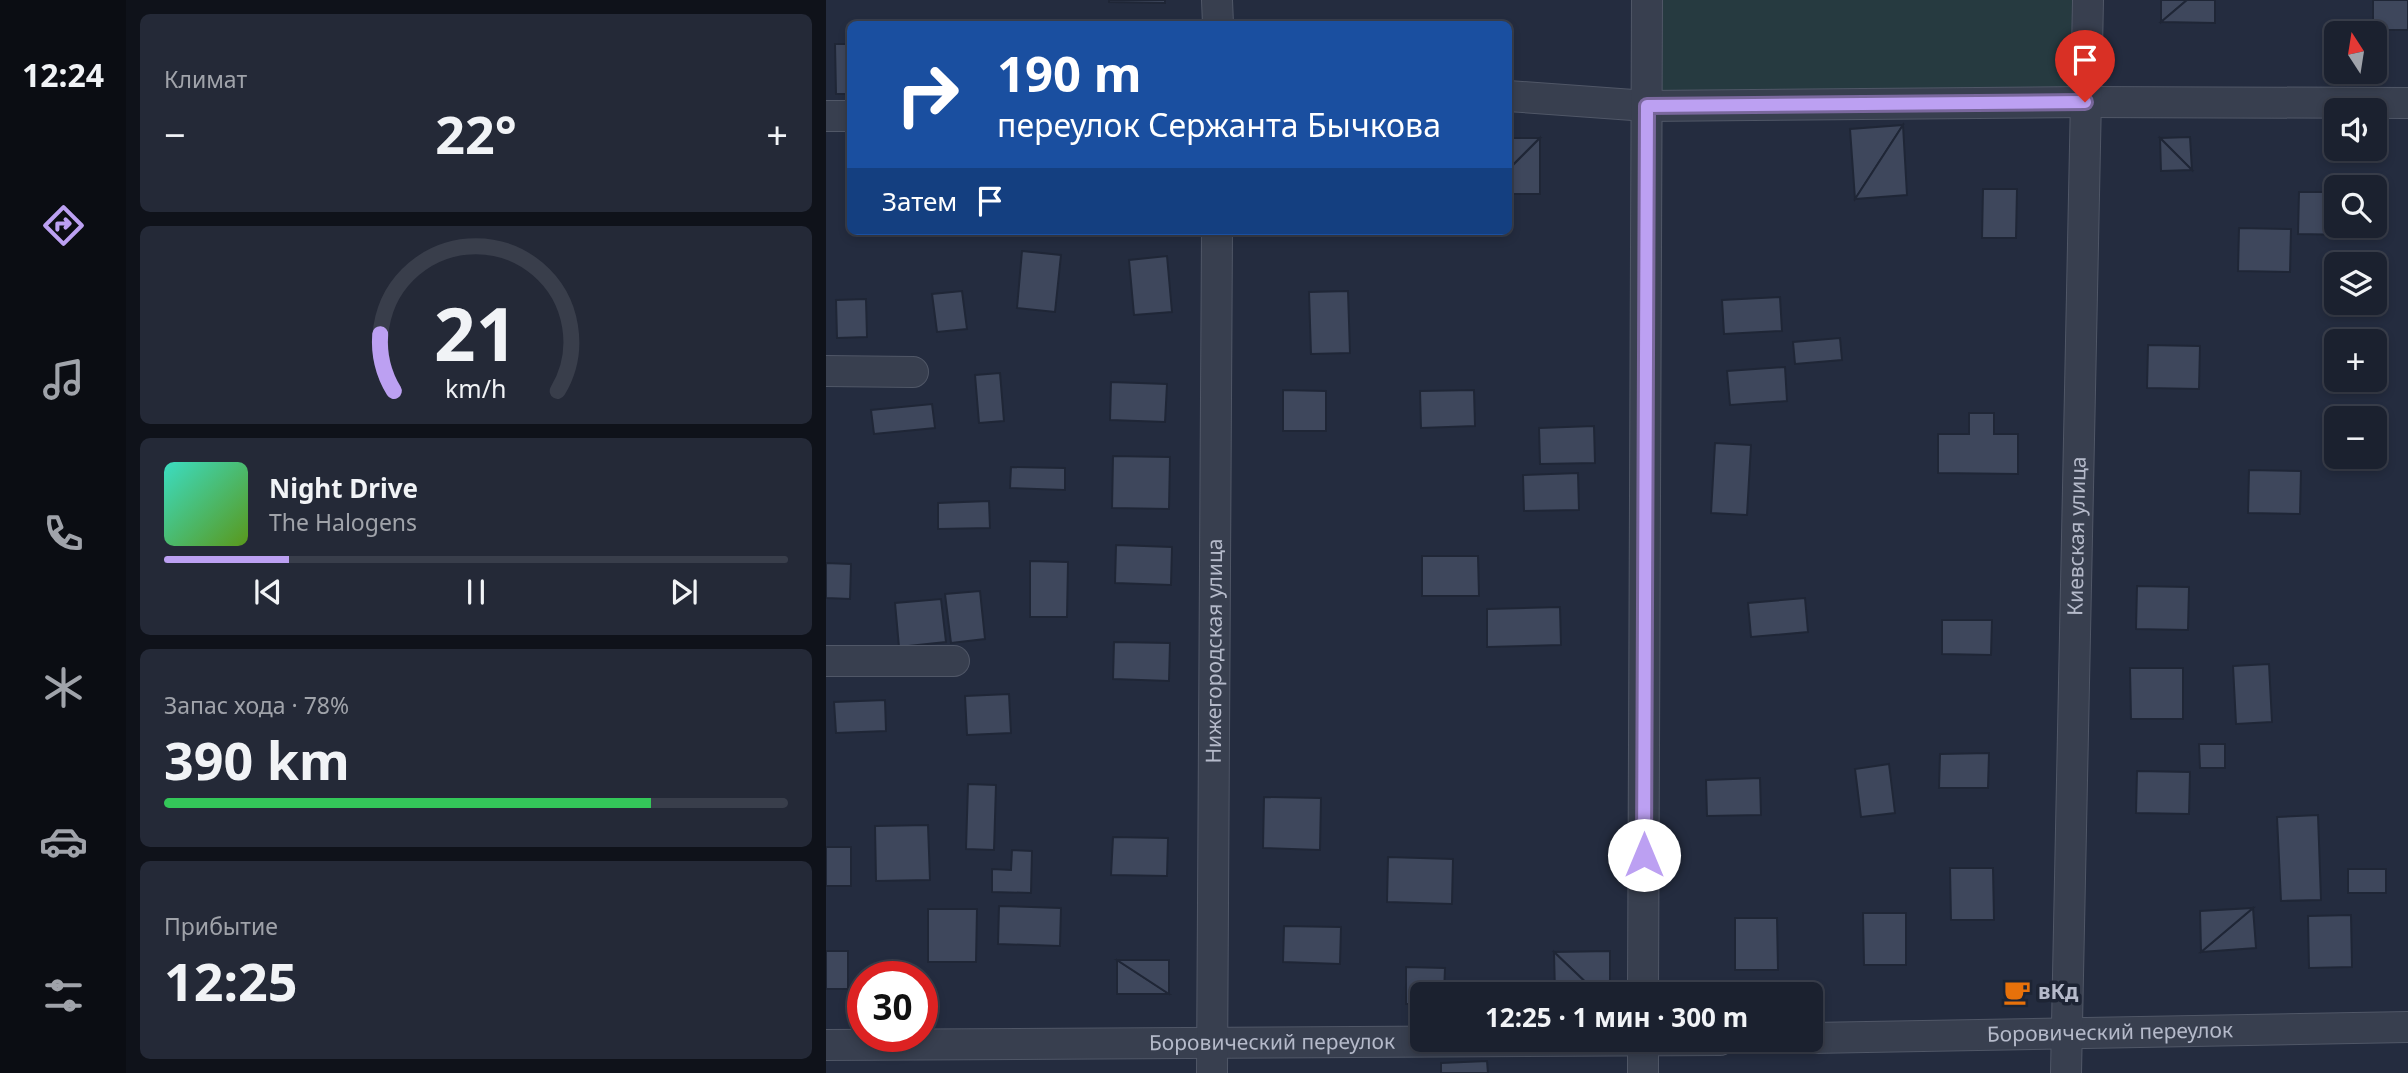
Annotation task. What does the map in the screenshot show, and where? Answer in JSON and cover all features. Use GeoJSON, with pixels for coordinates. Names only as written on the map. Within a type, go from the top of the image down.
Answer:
{"type":"FeatureCollection","features":[{"type":"Feature","properties":{"kind":"street"},"geometry":{"type":"LineString","coordinates":[[1217,0],[1217,21]]}},
{"type":"Feature","properties":{"kind":"street"},"geometry":{"type":"LineString","coordinates":[[1643,982],[1647,0]]}},
{"type":"Feature","properties":{"kind":"street","name":"Киевская улица"},"geometry":{"type":"LineString","coordinates":[[2066,1073],[2088,0]]}},
{"type":"Feature","properties":{"kind":"street"},"geometry":{"type":"LineString","coordinates":[[1512,96],[1647,106],[2085,102],[2408,103]]}},
{"type":"Feature","properties":{"kind":"street"},"geometry":{"type":"LineString","coordinates":[[826,116],[847,116]]}},
{"type":"Feature","properties":{"kind":"street","name":"Нижегородская улица"},"geometry":{"type":"LineString","coordinates":[[1212,1073],[1217,235]]}},
{"type":"Feature","properties":{"kind":"street"},"geometry":{"type":"LineString","coordinates":[[826,371],[913,372]]}},
{"type":"Feature","properties":{"kind":"street"},"geometry":{"type":"LineString","coordinates":[[826,662],[954,662]]}},
{"type":"Feature","properties":{"kind":"street","name":"Боровический переулок"},"geometry":{"type":"LineString","coordinates":[[1823,1038],[2408,1027]]}},
{"type":"Feature","properties":{"kind":"street","name":"Боровический переулок"},"geometry":{"type":"LineString","coordinates":[[826,1045],[1410,1042]]}},
{"type":"Feature","properties":{"kind":"street"},"geometry":{"type":"LineString","coordinates":[[1643,1052],[1643,1073]]}},
{"type":"Feature","properties":{"kind":"shaded area"},"geometry":{"type":"Polygon","coordinates":[[[1661,0],[2072,0],[2071,88],[1661,92],[1661,0]]]}},
{"type":"Feature","properties":{"kind":"building"},"geometry":{"type":"Polygon","coordinates":[[[1165,0],[1165,3],[1109,2],[1165,0]]]}},
{"type":"Feature","properties":{"kind":"building"},"geometry":{"type":"Polygon","coordinates":[[[2161,0],[2187,0],[2161,22],[2161,0]]]}},
{"type":"Feature","properties":{"kind":"building"},"geometry":{"type":"Polygon","coordinates":[[[2187,0],[2215,0],[2215,23],[2161,22],[2187,0]]]}},
{"type":"Feature","properties":{"kind":"building"},"geometry":{"type":"Polygon","coordinates":[[[2373,0],[2408,0],[2408,30],[2387,30],[2387,21],[2373,21],[2373,0]]]}},
{"type":"Feature","properties":{"kind":"building"},"geometry":{"type":"Polygon","coordinates":[[[835,44],[847,44],[847,94],[836,94],[835,44]]]}},
{"type":"Feature","properties":{"kind":"building"},"geometry":{"type":"Polygon","coordinates":[[[1903,125],[1855,199],[1850,129],[1903,125]]]}},
{"type":"Feature","properties":{"kind":"building"},"geometry":{"type":"Polygon","coordinates":[[[1903,125],[1907,195],[1855,199],[1903,125]]]}},
{"type":"Feature","properties":{"kind":"building"},"geometry":{"type":"Polygon","coordinates":[[[2190,137],[2192,170],[2160,138],[2190,137]]]}},
{"type":"Feature","properties":{"kind":"building"},"geometry":{"type":"Polygon","coordinates":[[[1512,138],[1540,138],[1512,166],[1512,138]]]}},
{"type":"Feature","properties":{"kind":"building"},"geometry":{"type":"Polygon","coordinates":[[[1540,138],[1540,194],[1512,194],[1512,166],[1540,138]]]}},
{"type":"Feature","properties":{"kind":"building"},"geometry":{"type":"Polygon","coordinates":[[[2160,138],[2192,170],[2161,171],[2160,138]]]}},
{"type":"Feature","properties":{"kind":"building"},"geometry":{"type":"Polygon","coordinates":[[[1983,189],[2017,189],[2016,238],[1982,238],[1983,189]]]}},
{"type":"Feature","properties":{"kind":"building"},"geometry":{"type":"Polygon","coordinates":[[[2299,192],[2324,192],[2324,234],[2298,234],[2299,192]]]}},
{"type":"Feature","properties":{"kind":"building"},"geometry":{"type":"Polygon","coordinates":[[[2239,228],[2291,229],[2290,272],[2238,271],[2239,228]]]}},
{"type":"Feature","properties":{"kind":"building"},"geometry":{"type":"Polygon","coordinates":[[[1022,251],[1061,255],[1055,312],[1017,308],[1022,251]]]}},
{"type":"Feature","properties":{"kind":"building"},"geometry":{"type":"Polygon","coordinates":[[[1167,256],[1172,312],[1134,315],[1129,260],[1167,256]]]}},
{"type":"Feature","properties":{"kind":"building"},"geometry":{"type":"Polygon","coordinates":[[[962,291],[967,329],[937,332],[932,294],[962,291]]]}},
{"type":"Feature","properties":{"kind":"building"},"geometry":{"type":"Polygon","coordinates":[[[1348,291],[1350,353],[1311,354],[1309,292],[1348,291]]]}},
{"type":"Feature","properties":{"kind":"building"},"geometry":{"type":"Polygon","coordinates":[[[1780,297],[1782,331],[1724,334],[1722,300],[1780,297]]]}},
{"type":"Feature","properties":{"kind":"building"},"geometry":{"type":"Polygon","coordinates":[[[866,299],[867,337],[837,338],[836,300],[866,299]]]}},
{"type":"Feature","properties":{"kind":"building"},"geometry":{"type":"Polygon","coordinates":[[[1840,338],[1842,360],[1795,364],[1793,342],[1840,338]]]}},
{"type":"Feature","properties":{"kind":"building"},"geometry":{"type":"Polygon","coordinates":[[[2148,345],[2200,346],[2199,389],[2147,388],[2148,345]]]}},
{"type":"Feature","properties":{"kind":"building"},"geometry":{"type":"Polygon","coordinates":[[[1785,367],[1787,401],[1730,405],[1727,371],[1785,367]]]}},
{"type":"Feature","properties":{"kind":"building"},"geometry":{"type":"Polygon","coordinates":[[[1000,373],[1004,421],[979,423],[975,375],[1000,373]]]}},
{"type":"Feature","properties":{"kind":"building"},"geometry":{"type":"Polygon","coordinates":[[[1111,382],[1167,384],[1165,422],[1110,420],[1111,382]]]}},
{"type":"Feature","properties":{"kind":"building"},"geometry":{"type":"Polygon","coordinates":[[[1283,390],[1326,391],[1326,431],[1283,431],[1283,390]]]}},
{"type":"Feature","properties":{"kind":"building"},"geometry":{"type":"Polygon","coordinates":[[[1474,390],[1475,426],[1421,428],[1420,391],[1474,390]]]}},
{"type":"Feature","properties":{"kind":"building"},"geometry":{"type":"Polygon","coordinates":[[[932,404],[935,428],[874,434],[871,410],[932,404]]]}},
{"type":"Feature","properties":{"kind":"building"},"geometry":{"type":"Polygon","coordinates":[[[1969,413],[1994,413],[1994,434],[2018,434],[2018,474],[1938,473],[1938,434],[1969,434],[1969,413]]]}},
{"type":"Feature","properties":{"kind":"building"},"geometry":{"type":"Polygon","coordinates":[[[1594,426],[1595,463],[1540,464],[1539,428],[1594,426]]]}},
{"type":"Feature","properties":{"kind":"building"},"geometry":{"type":"Polygon","coordinates":[[[1715,443],[1751,445],[1747,515],[1711,513],[1715,443]]]}},
{"type":"Feature","properties":{"kind":"building"},"geometry":{"type":"Polygon","coordinates":[[[1113,456],[1170,457],[1169,509],[1112,508],[1113,456]]]}},
{"type":"Feature","properties":{"kind":"building"},"geometry":{"type":"Polygon","coordinates":[[[1011,467],[1065,468],[1065,490],[1010,488],[1011,467]]]}},
{"type":"Feature","properties":{"kind":"building"},"geometry":{"type":"Polygon","coordinates":[[[2249,470],[2301,471],[2300,514],[2248,513],[2249,470]]]}},
{"type":"Feature","properties":{"kind":"building"},"geometry":{"type":"Polygon","coordinates":[[[1578,473],[1579,510],[1524,511],[1523,475],[1578,473]]]}},
{"type":"Feature","properties":{"kind":"building"},"geometry":{"type":"Polygon","coordinates":[[[989,501],[990,528],[938,529],[938,503],[989,501]]]}},
{"type":"Feature","properties":{"kind":"building"},"geometry":{"type":"Polygon","coordinates":[[[1116,545],[1172,547],[1171,585],[1115,583],[1116,545]]]}},
{"type":"Feature","properties":{"kind":"building"},"geometry":{"type":"Polygon","coordinates":[[[1422,556],[1478,556],[1479,596],[1422,596],[1422,556]]]}},
{"type":"Feature","properties":{"kind":"building"},"geometry":{"type":"Polygon","coordinates":[[[1030,561],[1068,562],[1067,617],[1030,617],[1030,561]]]}},
{"type":"Feature","properties":{"kind":"building"},"geometry":{"type":"Polygon","coordinates":[[[826,563],[851,564],[850,599],[826,598],[826,563]]]}},
{"type":"Feature","properties":{"kind":"building"},"geometry":{"type":"Polygon","coordinates":[[[2137,586],[2189,587],[2188,630],[2136,629],[2137,586]]]}},
{"type":"Feature","properties":{"kind":"building"},"geometry":{"type":"Polygon","coordinates":[[[980,591],[985,639],[951,643],[945,594],[980,591]]]}},
{"type":"Feature","properties":{"kind":"building"},"geometry":{"type":"Polygon","coordinates":[[[1805,598],[1808,632],[1751,637],[1748,603],[1805,598]]]}},
{"type":"Feature","properties":{"kind":"building"},"geometry":{"type":"Polygon","coordinates":[[[941,599],[946,642],[899,647],[895,603],[941,599]]]}},
{"type":"Feature","properties":{"kind":"building"},"geometry":{"type":"Polygon","coordinates":[[[1560,607],[1561,645],[1487,647],[1487,609],[1560,607]]]}},
{"type":"Feature","properties":{"kind":"building"},"geometry":{"type":"Polygon","coordinates":[[[1942,620],[1992,620],[1991,655],[1942,654],[1942,620]]]}},
{"type":"Feature","properties":{"kind":"building"},"geometry":{"type":"Polygon","coordinates":[[[1114,642],[1170,643],[1169,681],[1113,679],[1114,642]]]}},
{"type":"Feature","properties":{"kind":"building"},"geometry":{"type":"Polygon","coordinates":[[[2269,664],[2272,722],[2236,724],[2233,666],[2269,664]]]}},
{"type":"Feature","properties":{"kind":"building"},"geometry":{"type":"Polygon","coordinates":[[[2130,668],[2183,668],[2183,719],[2131,719],[2130,668]]]}},
{"type":"Feature","properties":{"kind":"building"},"geometry":{"type":"Polygon","coordinates":[[[1009,694],[1011,733],[967,735],[965,696],[1009,694]]]}},
{"type":"Feature","properties":{"kind":"building"},"geometry":{"type":"Polygon","coordinates":[[[885,700],[886,731],[836,733],[834,702],[885,700]]]}},
{"type":"Feature","properties":{"kind":"building"},"geometry":{"type":"Polygon","coordinates":[[[2199,744],[2225,744],[2225,768],[2200,768],[2199,744]]]}},
{"type":"Feature","properties":{"kind":"building"},"geometry":{"type":"Polygon","coordinates":[[[1989,753],[1988,788],[1939,788],[1940,754],[1989,753]]]}},
{"type":"Feature","properties":{"kind":"building"},"geometry":{"type":"Polygon","coordinates":[[[1889,764],[1895,813],[1861,817],[1855,769],[1889,764]]]}},
{"type":"Feature","properties":{"kind":"building"},"geometry":{"type":"Polygon","coordinates":[[[2137,771],[2190,772],[2189,814],[2136,813],[2137,771]]]}},
{"type":"Feature","properties":{"kind":"building"},"geometry":{"type":"Polygon","coordinates":[[[1760,778],[1761,815],[1707,816],[1706,780],[1760,778]]]}},
{"type":"Feature","properties":{"kind":"building"},"geometry":{"type":"Polygon","coordinates":[[[968,784],[996,785],[994,850],[966,849],[968,784]]]}},
{"type":"Feature","properties":{"kind":"building"},"geometry":{"type":"Polygon","coordinates":[[[1264,797],[1321,798],[1320,850],[1263,848],[1264,797]]]}},
{"type":"Feature","properties":{"kind":"building"},"geometry":{"type":"Polygon","coordinates":[[[2318,815],[2321,900],[2281,901],[2277,817],[2318,815]]]}},
{"type":"Feature","properties":{"kind":"building"},"geometry":{"type":"Polygon","coordinates":[[[928,825],[930,880],[876,881],[875,826],[928,825]]]}},
{"type":"Feature","properties":{"kind":"building"},"geometry":{"type":"Polygon","coordinates":[[[1113,837],[1168,838],[1167,876],[1111,875],[1113,837]]]}},
{"type":"Feature","properties":{"kind":"building"},"geometry":{"type":"Polygon","coordinates":[[[826,847],[851,847],[851,886],[826,886],[826,847]]]}},
{"type":"Feature","properties":{"kind":"building"},"geometry":{"type":"Polygon","coordinates":[[[1012,850],[1032,851],[1031,893],[992,892],[992,869],[1011,870],[1012,850]]]}},
{"type":"Feature","properties":{"kind":"building"},"geometry":{"type":"Polygon","coordinates":[[[1388,857],[1453,859],[1452,904],[1387,902],[1388,857]]]}},
{"type":"Feature","properties":{"kind":"building"},"geometry":{"type":"Polygon","coordinates":[[[1950,868],[1993,868],[1994,920],[1951,920],[1950,868]]]}},
{"type":"Feature","properties":{"kind":"building"},"geometry":{"type":"Polygon","coordinates":[[[2348,869],[2386,869],[2386,893],[2348,893],[2348,869]]]}},
{"type":"Feature","properties":{"kind":"building"},"geometry":{"type":"Polygon","coordinates":[[[999,906],[1061,908],[1060,946],[998,944],[999,906]]]}},
{"type":"Feature","properties":{"kind":"building"},"geometry":{"type":"Polygon","coordinates":[[[2253,908],[2256,948],[2201,952],[2253,908]]]}},
{"type":"Feature","properties":{"kind":"building"},"geometry":{"type":"Polygon","coordinates":[[[2253,908],[2201,952],[2200,911],[2253,908]]]}},
{"type":"Feature","properties":{"kind":"building"},"geometry":{"type":"Polygon","coordinates":[[[928,909],[977,909],[976,962],[928,961],[928,909]]]}},
{"type":"Feature","properties":{"kind":"building"},"geometry":{"type":"Polygon","coordinates":[[[1863,913],[1906,913],[1906,965],[1864,965],[1863,913]]]}},
{"type":"Feature","properties":{"kind":"building"},"geometry":{"type":"Polygon","coordinates":[[[2351,915],[2352,967],[2309,968],[2308,916],[2351,915]]]}},
{"type":"Feature","properties":{"kind":"building"},"geometry":{"type":"Polygon","coordinates":[[[1735,918],[1777,918],[1778,970],[1735,970],[1735,918]]]}},
{"type":"Feature","properties":{"kind":"building"},"geometry":{"type":"Polygon","coordinates":[[[1284,926],[1341,927],[1340,964],[1283,962],[1284,926]]]}},
{"type":"Feature","properties":{"kind":"building"},"geometry":{"type":"Polygon","coordinates":[[[826,951],[848,951],[847,989],[826,989],[826,951]]]}},
{"type":"Feature","properties":{"kind":"building"},"geometry":{"type":"Polygon","coordinates":[[[1610,951],[1610,982],[1585,982],[1554,952],[1610,951]]]}},
{"type":"Feature","properties":{"kind":"building"},"geometry":{"type":"Polygon","coordinates":[[[1554,952],[1585,982],[1555,982],[1554,952]]]}},
{"type":"Feature","properties":{"kind":"building"},"geometry":{"type":"Polygon","coordinates":[[[1117,960],[1169,994],[1117,994],[1117,960]]]}},
{"type":"Feature","properties":{"kind":"building"},"geometry":{"type":"Polygon","coordinates":[[[1117,960],[1169,960],[1169,994],[1117,960]]]}},
{"type":"Feature","properties":{"kind":"building"},"geometry":{"type":"Polygon","coordinates":[[[1406,967],[1445,968],[1444,982],[1410,982],[1410,1004],[1406,1004],[1406,967]]]}},
{"type":"Feature","properties":{"kind":"building"},"geometry":{"type":"Polygon","coordinates":[[[1487,1061],[1488,1073],[1441,1073],[1441,1063],[1487,1061]]]}},
{"type":"Feature","properties":{"kind":"place","name":"вКд"},"geometry":{"type":"Point","coordinates":[2017,992]}},
{"type":"Feature","properties":{"kind":"route"},"geometry":{"type":"LineString","coordinates":[[1644,855],[1647,106],[2085,102]]}}]}
